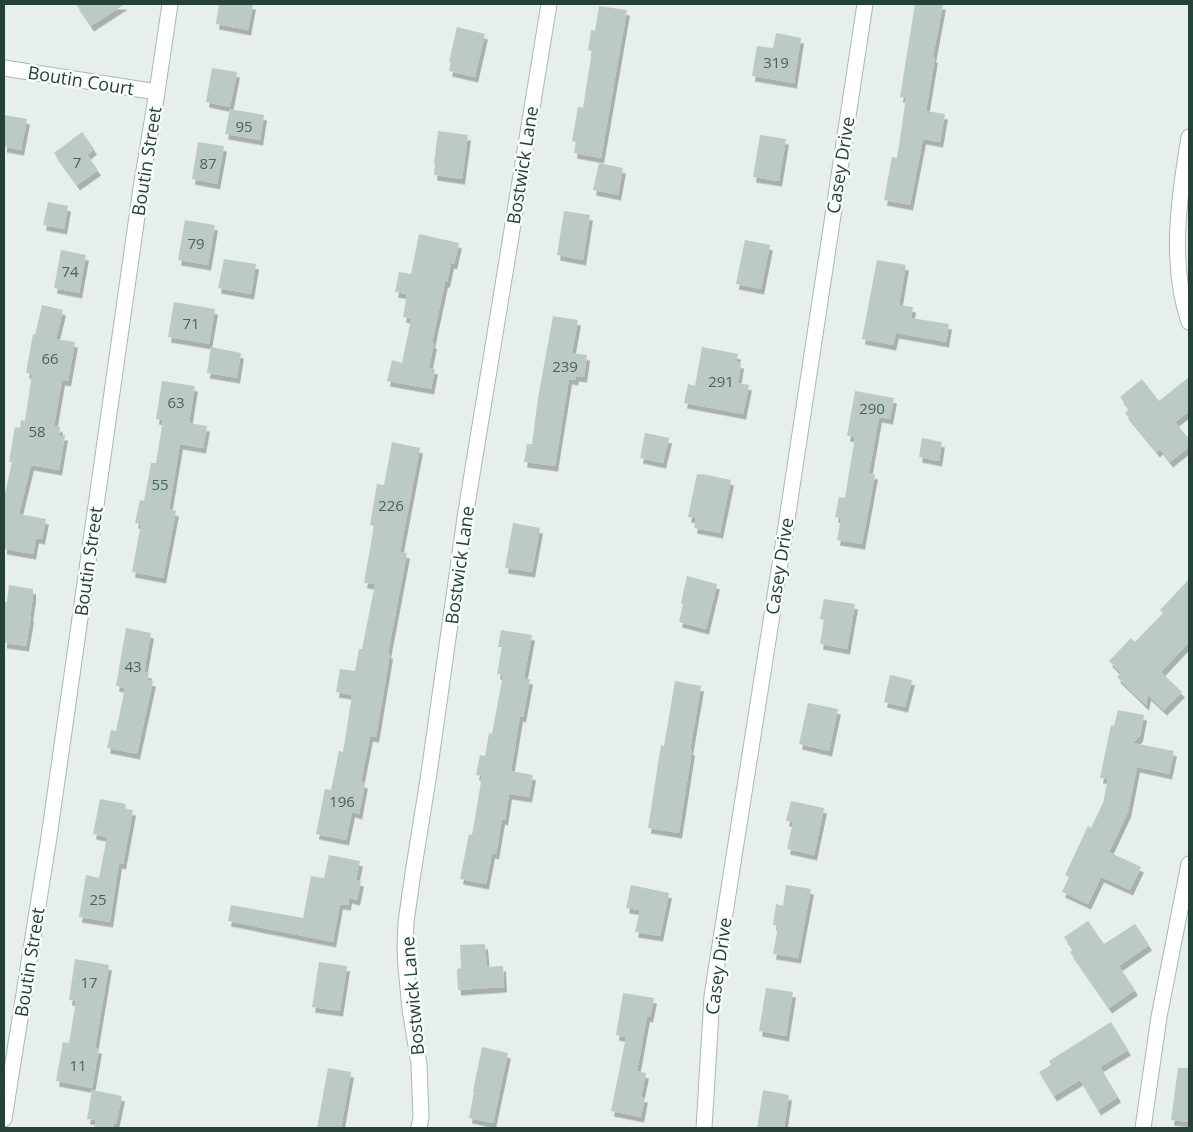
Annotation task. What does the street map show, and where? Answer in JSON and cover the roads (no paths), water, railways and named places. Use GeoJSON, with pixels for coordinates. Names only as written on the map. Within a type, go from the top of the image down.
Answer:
{"type":"FeatureCollection","features":[{"type":"Feature","properties":{"kind":"street","name":"Boutin Street"},"geometry":{"type":"LineString","coordinates":[[4,1119],[49,837],[141,188],[170,4]]}},
{"type":"Feature","properties":{"kind":"street","name":"Bostwick Lane"},"geometry":{"type":"LineString","coordinates":[[420,1128],[419,1064],[410,1009],[406,967],[406,922],[466,511],[549,4]]}},
{"type":"Feature","properties":{"kind":"street","name":"Casey Drive"},"geometry":{"type":"LineString","coordinates":[[704,1128],[712,996],[865,4]]}},
{"type":"Feature","properties":{"kind":"street","name":"Boutin Court"},"geometry":{"type":"LineString","coordinates":[[4,68],[157,92]]}},
{"type":"Feature","properties":{"kind":"street"},"geometry":{"type":"LineString","coordinates":[[1189,137],[1180,202],[1178,254],[1179,280],[1189,322]]}},
{"type":"Feature","properties":{"kind":"street"},"geometry":{"type":"LineString","coordinates":[[1144,1128],[1160,1017],[1189,864]]}}]}
